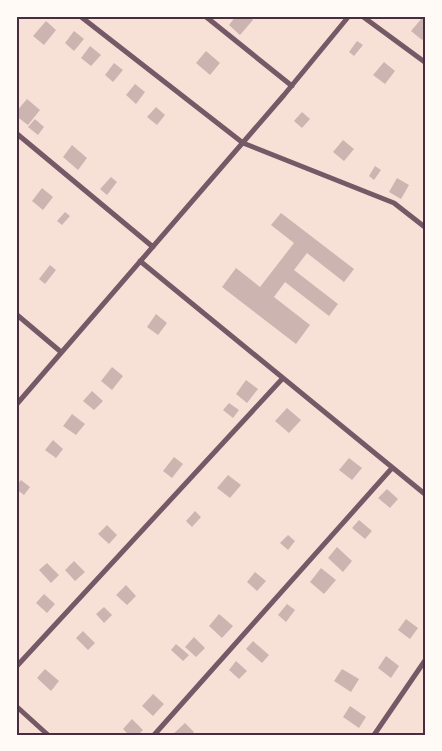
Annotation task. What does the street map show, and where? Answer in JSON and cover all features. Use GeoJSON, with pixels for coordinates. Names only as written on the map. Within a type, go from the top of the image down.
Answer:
{"type":"FeatureCollection","features":[{"type":"Feature","properties":{"kind":"street"},"geometry":{"type":"LineString","coordinates":[[80,16],[243,143],[394,203],[426,228]]}},
{"type":"Feature","properties":{"kind":"street"},"geometry":{"type":"LineString","coordinates":[[205,16],[292,86]]}},
{"type":"Feature","properties":{"kind":"street"},"geometry":{"type":"LineString","coordinates":[[16,404],[292,86],[349,16]]}},
{"type":"Feature","properties":{"kind":"street"},"geometry":{"type":"LineString","coordinates":[[362,16],[426,63]]}},
{"type":"Feature","properties":{"kind":"street"},"geometry":{"type":"LineString","coordinates":[[16,133],[152,247]]}},
{"type":"Feature","properties":{"kind":"street"},"geometry":{"type":"LineString","coordinates":[[140,261],[426,495]]}},
{"type":"Feature","properties":{"kind":"street"},"geometry":{"type":"LineString","coordinates":[[16,314],[61,352]]}},
{"type":"Feature","properties":{"kind":"street"},"geometry":{"type":"LineString","coordinates":[[16,667],[283,378]]}},
{"type":"Feature","properties":{"kind":"street"},"geometry":{"type":"LineString","coordinates":[[154,735],[392,468]]}},
{"type":"Feature","properties":{"kind":"street"},"geometry":{"type":"LineString","coordinates":[[374,735],[426,659]]}},
{"type":"Feature","properties":{"kind":"street"},"geometry":{"type":"LineString","coordinates":[[16,706],[48,735]]}},
{"type":"Feature","properties":{"kind":"building"},"geometry":{"type":"Polygon","coordinates":[[[236,16],[249,16],[253,20],[240,35],[229,25],[236,16]]]}},
{"type":"Feature","properties":{"kind":"building"},"geometry":{"type":"Polygon","coordinates":[[[422,18],[426,22],[426,36],[422,40],[411,31],[422,18]]]}},
{"type":"Feature","properties":{"kind":"building"},"geometry":{"type":"Polygon","coordinates":[[[46,21],[56,30],[44,45],[33,36],[46,21]]]}},
{"type":"Feature","properties":{"kind":"building"},"geometry":{"type":"Polygon","coordinates":[[[74,31],[84,39],[74,51],[65,43],[74,31]]]}},
{"type":"Feature","properties":{"kind":"building"},"geometry":{"type":"Polygon","coordinates":[[[357,41],[363,45],[354,56],[349,52],[357,41]]]}},
{"type":"Feature","properties":{"kind":"building"},"geometry":{"type":"Polygon","coordinates":[[[90,46],[101,55],[91,66],[81,58],[90,46]]]}},
{"type":"Feature","properties":{"kind":"building"},"geometry":{"type":"Polygon","coordinates":[[[206,51],[220,63],[210,75],[196,63],[206,51]]]}},
{"type":"Feature","properties":{"kind":"building"},"geometry":{"type":"Polygon","coordinates":[[[384,62],[395,71],[385,84],[373,75],[384,62]]]}},
{"type":"Feature","properties":{"kind":"building"},"geometry":{"type":"Polygon","coordinates":[[[114,63],[123,70],[113,82],[105,75],[114,63]]]}},
{"type":"Feature","properties":{"kind":"building"},"geometry":{"type":"Polygon","coordinates":[[[135,84],[145,92],[136,104],[126,95],[135,84]]]}},
{"type":"Feature","properties":{"kind":"building"},"geometry":{"type":"Polygon","coordinates":[[[27,99],[40,110],[28,125],[16,116],[16,112],[27,99]]]}},
{"type":"Feature","properties":{"kind":"building"},"geometry":{"type":"Polygon","coordinates":[[[156,107],[165,115],[157,125],[147,117],[156,107]]]}},
{"type":"Feature","properties":{"kind":"building"},"geometry":{"type":"Polygon","coordinates":[[[302,112],[310,119],[302,128],[294,121],[302,112]]]}},
{"type":"Feature","properties":{"kind":"building"},"geometry":{"type":"Polygon","coordinates":[[[35,119],[44,127],[38,135],[28,127],[35,119]]]}},
{"type":"Feature","properties":{"kind":"building"},"geometry":{"type":"Polygon","coordinates":[[[343,140],[354,149],[344,161],[333,152],[343,140]]]}},
{"type":"Feature","properties":{"kind":"building"},"geometry":{"type":"Polygon","coordinates":[[[72,145],[87,158],[78,170],[63,157],[72,145]]]}},
{"type":"Feature","properties":{"kind":"building"},"geometry":{"type":"Polygon","coordinates":[[[375,166],[381,170],[374,180],[369,176],[375,166]]]}},
{"type":"Feature","properties":{"kind":"building"},"geometry":{"type":"Polygon","coordinates":[[[111,177],[117,182],[107,195],[100,189],[111,177]]]}},
{"type":"Feature","properties":{"kind":"building"},"geometry":{"type":"Polygon","coordinates":[[[397,178],[409,185],[401,199],[389,192],[397,178]]]}},
{"type":"Feature","properties":{"kind":"building"},"geometry":{"type":"Polygon","coordinates":[[[42,188],[53,197],[43,210],[32,201],[42,188]]]}},
{"type":"Feature","properties":{"kind":"building"},"geometry":{"type":"Polygon","coordinates":[[[65,212],[70,216],[62,225],[57,221],[65,212]]]}},
{"type":"Feature","properties":{"kind":"building"},"geometry":{"type":"Polygon","coordinates":[[[281,213],[354,269],[344,282],[307,253],[294,270],[338,304],[329,316],[285,282],[274,297],[310,325],[296,344],[222,287],[236,268],[260,287],[294,243],[271,225],[281,213]]]}},
{"type":"Feature","properties":{"kind":"building"},"geometry":{"type":"Polygon","coordinates":[[[50,265],[56,270],[45,284],[39,279],[50,265]]]}},
{"type":"Feature","properties":{"kind":"building"},"geometry":{"type":"Polygon","coordinates":[[[156,314],[167,323],[158,335],[147,327],[156,314]]]}},
{"type":"Feature","properties":{"kind":"building"},"geometry":{"type":"Polygon","coordinates":[[[112,367],[123,376],[112,390],[101,381],[112,367]]]}},
{"type":"Feature","properties":{"kind":"building"},"geometry":{"type":"Polygon","coordinates":[[[246,380],[258,389],[247,403],[236,394],[246,380]]]}},
{"type":"Feature","properties":{"kind":"building"},"geometry":{"type":"Polygon","coordinates":[[[92,391],[103,401],[94,410],[83,401],[92,391]]]}},
{"type":"Feature","properties":{"kind":"building"},"geometry":{"type":"Polygon","coordinates":[[[229,403],[239,410],[233,418],[223,410],[229,403]]]}},
{"type":"Feature","properties":{"kind":"building"},"geometry":{"type":"Polygon","coordinates":[[[287,408],[301,420],[289,433],[275,421],[287,408]]]}},
{"type":"Feature","properties":{"kind":"building"},"geometry":{"type":"Polygon","coordinates":[[[72,414],[85,424],[76,435],[63,426],[72,414]]]}},
{"type":"Feature","properties":{"kind":"building"},"geometry":{"type":"Polygon","coordinates":[[[53,440],[63,449],[56,458],[45,450],[53,440]]]}},
{"type":"Feature","properties":{"kind":"building"},"geometry":{"type":"Polygon","coordinates":[[[174,457],[183,464],[172,478],[163,471],[174,457]]]}},
{"type":"Feature","properties":{"kind":"building"},"geometry":{"type":"Polygon","coordinates":[[[349,458],[362,468],[352,480],[339,470],[349,458]]]}},
{"type":"Feature","properties":{"kind":"building"},"geometry":{"type":"Polygon","coordinates":[[[228,475],[241,485],[230,498],[217,488],[228,475]]]}},
{"type":"Feature","properties":{"kind":"building"},"geometry":{"type":"Polygon","coordinates":[[[21,480],[30,487],[24,495],[16,489],[21,480]]]}},
{"type":"Feature","properties":{"kind":"building"},"geometry":{"type":"Polygon","coordinates":[[[387,489],[398,499],[390,508],[378,498],[387,489]]]}},
{"type":"Feature","properties":{"kind":"building"},"geometry":{"type":"Polygon","coordinates":[[[195,511],[201,517],[192,527],[186,521],[195,511]]]}},
{"type":"Feature","properties":{"kind":"building"},"geometry":{"type":"Polygon","coordinates":[[[359,520],[372,531],[365,539],[352,528],[359,520]]]}},
{"type":"Feature","properties":{"kind":"building"},"geometry":{"type":"Polygon","coordinates":[[[107,525],[117,535],[109,544],[98,534],[107,525]]]}},
{"type":"Feature","properties":{"kind":"building"},"geometry":{"type":"Polygon","coordinates":[[[288,535],[295,541],[288,550],[280,543],[288,535]]]}},
{"type":"Feature","properties":{"kind":"building"},"geometry":{"type":"Polygon","coordinates":[[[337,547],[352,561],[343,572],[328,558],[337,547]]]}},
{"type":"Feature","properties":{"kind":"building"},"geometry":{"type":"Polygon","coordinates":[[[74,561],[85,572],[75,581],[65,570],[74,561]]]}},
{"type":"Feature","properties":{"kind":"building"},"geometry":{"type":"Polygon","coordinates":[[[47,563],[59,575],[51,583],[39,570],[47,563]]]}},
{"type":"Feature","properties":{"kind":"building"},"geometry":{"type":"Polygon","coordinates":[[[321,568],[336,580],[324,594],[310,582],[321,568]]]}},
{"type":"Feature","properties":{"kind":"building"},"geometry":{"type":"Polygon","coordinates":[[[255,572],[266,581],[257,591],[247,582],[255,572]]]}},
{"type":"Feature","properties":{"kind":"building"},"geometry":{"type":"Polygon","coordinates":[[[126,585],[136,596],[127,605],[116,595],[126,585]]]}},
{"type":"Feature","properties":{"kind":"building"},"geometry":{"type":"Polygon","coordinates":[[[44,594],[55,604],[47,613],[36,603],[44,594]]]}},
{"type":"Feature","properties":{"kind":"building"},"geometry":{"type":"Polygon","coordinates":[[[287,604],[295,610],[286,622],[278,615],[287,604]]]}},
{"type":"Feature","properties":{"kind":"building"},"geometry":{"type":"Polygon","coordinates":[[[104,607],[112,615],[104,623],[96,614],[104,607]]]}},
{"type":"Feature","properties":{"kind":"building"},"geometry":{"type":"Polygon","coordinates":[[[219,614],[233,626],[222,638],[209,626],[219,614]]]}},
{"type":"Feature","properties":{"kind":"building"},"geometry":{"type":"Polygon","coordinates":[[[406,619],[418,628],[410,639],[398,630],[406,619]]]}},
{"type":"Feature","properties":{"kind":"building"},"geometry":{"type":"Polygon","coordinates":[[[83,631],[95,643],[88,650],[76,638],[83,631]]]}},
{"type":"Feature","properties":{"kind":"building"},"geometry":{"type":"Polygon","coordinates":[[[194,637],[205,648],[196,657],[185,647],[194,637]]]}},
{"type":"Feature","properties":{"kind":"building"},"geometry":{"type":"Polygon","coordinates":[[[253,641],[269,655],[262,663],[246,649],[253,641]]]}},
{"type":"Feature","properties":{"kind":"building"},"geometry":{"type":"Polygon","coordinates":[[[176,644],[189,655],[183,661],[171,650],[176,644]]]}},
{"type":"Feature","properties":{"kind":"building"},"geometry":{"type":"Polygon","coordinates":[[[386,656],[399,666],[391,678],[378,668],[386,656]]]}},
{"type":"Feature","properties":{"kind":"building"},"geometry":{"type":"Polygon","coordinates":[[[236,661],[247,671],[239,679],[229,670],[236,661]]]}},
{"type":"Feature","properties":{"kind":"building"},"geometry":{"type":"Polygon","coordinates":[[[45,669],[59,681],[51,691],[37,678],[45,669]]]}},
{"type":"Feature","properties":{"kind":"building"},"geometry":{"type":"Polygon","coordinates":[[[342,669],[359,679],[351,692],[334,681],[342,669]]]}},
{"type":"Feature","properties":{"kind":"building"},"geometry":{"type":"Polygon","coordinates":[[[153,694],[164,704],[153,716],[142,706],[153,694]]]}},
{"type":"Feature","properties":{"kind":"building"},"geometry":{"type":"Polygon","coordinates":[[[350,706],[366,717],[359,728],[343,717],[350,706]]]}},
{"type":"Feature","properties":{"kind":"building"},"geometry":{"type":"Polygon","coordinates":[[[132,719],[143,730],[138,735],[129,735],[123,729],[132,719]]]}},
{"type":"Feature","properties":{"kind":"building"},"geometry":{"type":"Polygon","coordinates":[[[185,723],[194,732],[191,735],[172,735],[185,723]]]}}]}
